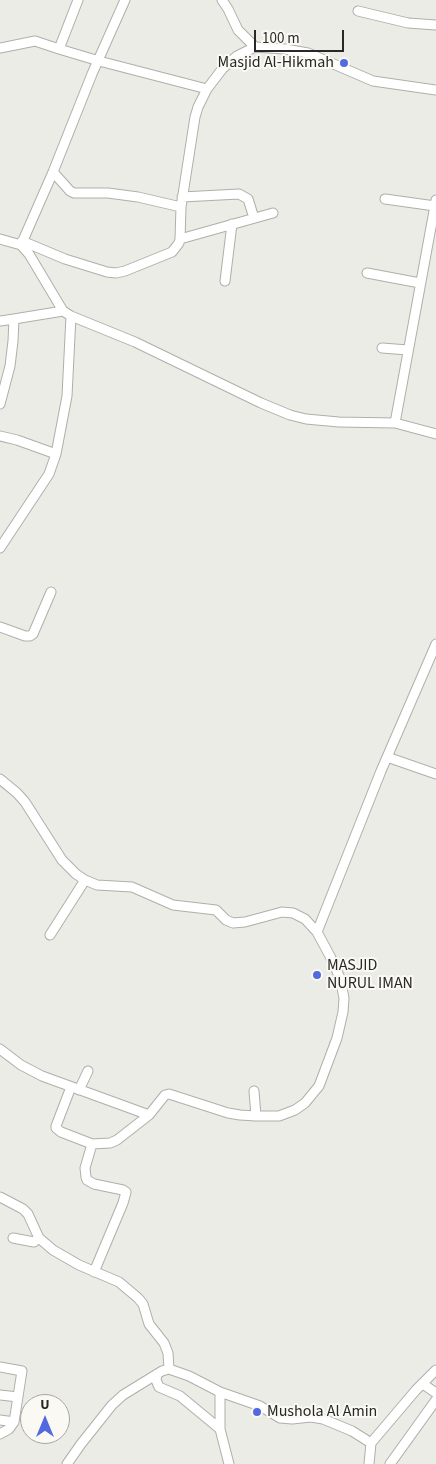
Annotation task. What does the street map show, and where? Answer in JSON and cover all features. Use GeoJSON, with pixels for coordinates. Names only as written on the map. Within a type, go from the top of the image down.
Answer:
{"type":"FeatureCollection","features":[{"type":"Feature","properties":{"kind":"street"},"geometry":{"type":"LineString","coordinates":[[59,49],[78,0]]}},
{"type":"Feature","properties":{"kind":"street"},"geometry":{"type":"LineString","coordinates":[[21,243],[125,0]]}},
{"type":"Feature","properties":{"kind":"street"},"geometry":{"type":"LineString","coordinates":[[222,0],[238,30],[255,47]]}},
{"type":"Feature","properties":{"kind":"street"},"geometry":{"type":"LineString","coordinates":[[358,11],[408,23],[436,25]]}},
{"type":"Feature","properties":{"kind":"street"},"geometry":{"type":"LineString","coordinates":[[0,48],[35,41],[99,61],[207,89]]}},
{"type":"Feature","properties":{"kind":"street"},"geometry":{"type":"LineString","coordinates":[[0,240],[21,243],[65,259],[116,273],[172,252],[180,239],[182,202],[194,117],[201,99],[223,68],[237,56],[255,47],[285,49],[314,55],[373,81],[436,90]]}},
{"type":"Feature","properties":{"kind":"street"},"geometry":{"type":"LineString","coordinates":[[53,172],[70,192],[74,194],[115,194],[182,202],[239,194],[248,199],[254,218]]}},
{"type":"Feature","properties":{"kind":"street"},"geometry":{"type":"LineString","coordinates":[[385,199],[435,203],[396,423]]}},
{"type":"Feature","properties":{"kind":"street"},"geometry":{"type":"LineString","coordinates":[[180,239],[272,213]]}},
{"type":"Feature","properties":{"kind":"street"},"geometry":{"type":"LineString","coordinates":[[225,281],[232,224]]}},
{"type":"Feature","properties":{"kind":"street"},"geometry":{"type":"LineString","coordinates":[[0,548],[48,474],[56,454],[68,396],[67,313],[21,243]]}},
{"type":"Feature","properties":{"kind":"street"},"geometry":{"type":"LineString","coordinates":[[366,273],[420,283]]}},
{"type":"Feature","properties":{"kind":"street"},"geometry":{"type":"LineString","coordinates":[[0,321],[67,313],[135,342],[261,403],[290,415],[306,419],[339,422],[396,423],[436,434]]}},
{"type":"Feature","properties":{"kind":"street"},"geometry":{"type":"LineString","coordinates":[[0,404],[10,366],[14,319]]}},
{"type":"Feature","properties":{"kind":"street"},"geometry":{"type":"LineString","coordinates":[[382,348],[408,350]]}},
{"type":"Feature","properties":{"kind":"street"},"geometry":{"type":"LineString","coordinates":[[0,436],[56,454]]}},
{"type":"Feature","properties":{"kind":"street"},"geometry":{"type":"LineString","coordinates":[[0,627],[30,636],[51,592]]}},
{"type":"Feature","properties":{"kind":"street"},"geometry":{"type":"LineString","coordinates":[[317,932],[387,757],[436,644]]}},
{"type":"Feature","properties":{"kind":"street"},"geometry":{"type":"LineString","coordinates":[[387,757],[436,774]]}},
{"type":"Feature","properties":{"kind":"street"},"geometry":{"type":"LineString","coordinates":[[0,779],[25,802],[62,860],[85,880],[97,885],[132,887],[173,905],[216,910],[226,920],[233,923],[245,922],[282,912],[293,913],[305,919],[317,932],[340,978],[343,990],[343,1012],[334,1046],[319,1086],[305,1103],[288,1114],[256,1116],[228,1113],[171,1094],[165,1095],[148,1115],[122,1137],[114,1142],[92,1144],[61,1132],[56,1128],[75,1089],[88,1071]]}},
{"type":"Feature","properties":{"kind":"street"},"geometry":{"type":"LineString","coordinates":[[50,936],[85,880]]}},
{"type":"Feature","properties":{"kind":"street"},"geometry":{"type":"LineString","coordinates":[[0,1049],[30,1070],[75,1089],[148,1115]]}},
{"type":"Feature","properties":{"kind":"street"},"geometry":{"type":"LineString","coordinates":[[254,1091],[256,1116]]}},
{"type":"Feature","properties":{"kind":"street"},"geometry":{"type":"LineString","coordinates":[[92,1144],[85,1168],[87,1180],[94,1184],[126,1192],[94,1272]]}},
{"type":"Feature","properties":{"kind":"street"},"geometry":{"type":"LineString","coordinates":[[0,1197],[24,1209],[39,1238],[53,1250],[79,1265],[119,1282],[138,1298],[143,1304],[149,1324],[164,1343],[168,1354],[169,1369]]}},
{"type":"Feature","properties":{"kind":"street"},"geometry":{"type":"LineString","coordinates":[[13,1238],[34,1242],[39,1238]]}},
{"type":"Feature","properties":{"kind":"street"},"geometry":{"type":"LineString","coordinates":[[0,1368],[22,1371],[14,1422],[10,1429],[0,1434]]}},
{"type":"Feature","properties":{"kind":"street"},"geometry":{"type":"LineString","coordinates":[[67,1464],[112,1405],[123,1395],[157,1374],[169,1369],[189,1376],[220,1392],[260,1406],[280,1418],[311,1417],[323,1419],[352,1431],[371,1443]]}},
{"type":"Feature","properties":{"kind":"street"},"geometry":{"type":"LineString","coordinates":[[369,1464],[371,1443],[436,1371]]}},
{"type":"Feature","properties":{"kind":"street"},"geometry":{"type":"LineString","coordinates":[[157,1374],[156,1380],[159,1387],[180,1396],[220,1429]]}},
{"type":"Feature","properties":{"kind":"street"},"geometry":{"type":"LineString","coordinates":[[423,1384],[436,1394]]}},
{"type":"Feature","properties":{"kind":"street"},"geometry":{"type":"LineString","coordinates":[[220,1392],[220,1429],[229,1464]]}},
{"type":"Feature","properties":{"kind":"street"},"geometry":{"type":"LineString","coordinates":[[0,1395],[18,1397]]}},
{"type":"Feature","properties":{"kind":"street"},"geometry":{"type":"LineString","coordinates":[[390,1464],[436,1400]]}},
{"type":"Feature","properties":{"kind":"street"},"geometry":{"type":"LineString","coordinates":[[0,1420],[14,1422]]}},
{"type":"Feature","properties":{"kind":"place","name":"Masjid Al-Hikmah"},"geometry":{"type":"Point","coordinates":[344,63]}},
{"type":"Feature","properties":{"kind":"place","name":"MASJID NURUL IMAN"},"geometry":{"type":"Point","coordinates":[317,975]}},
{"type":"Feature","properties":{"kind":"place","name":"Mushola Al Amin"},"geometry":{"type":"Point","coordinates":[257,1412]}}]}
